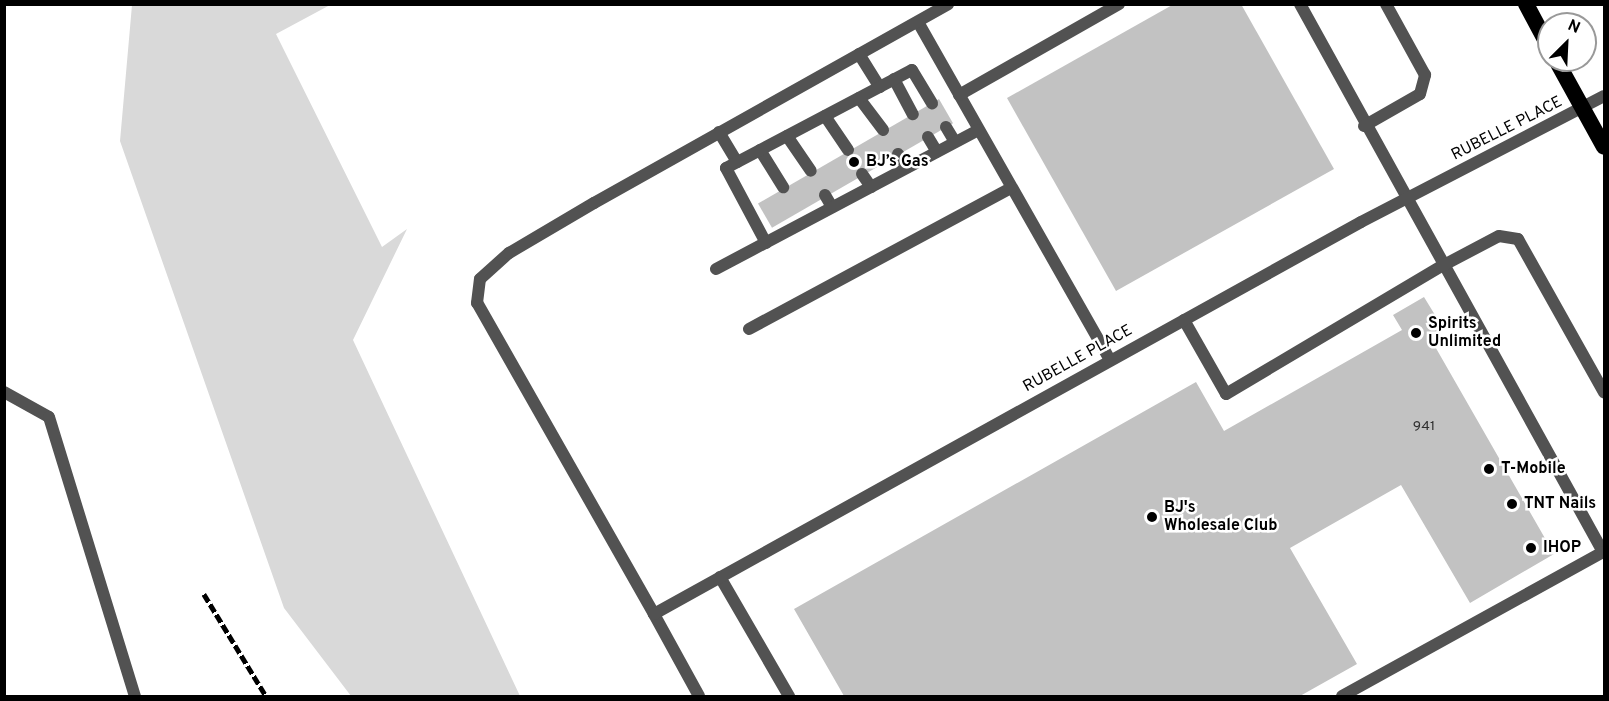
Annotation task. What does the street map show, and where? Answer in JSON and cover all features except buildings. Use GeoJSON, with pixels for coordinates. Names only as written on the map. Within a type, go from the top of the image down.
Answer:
{"type":"FeatureCollection","features":[{"type":"Feature","properties":{"kind":"highway"},"geometry":{"type":"LineString","coordinates":[[1526,4],[1537,25]]}},
{"type":"Feature","properties":{"kind":"highway"},"geometry":{"type":"LineString","coordinates":[[1562,72],[1605,147]]}},
{"type":"Feature","properties":{"kind":"lane"},"geometry":{"type":"LineString","coordinates":[[699,696],[477,303],[476,291],[480,279],[509,253],[948,4]]}},
{"type":"Feature","properties":{"kind":"lane"},"geometry":{"type":"LineString","coordinates":[[959,95],[1119,4]]}},
{"type":"Feature","properties":{"kind":"lane"},"geometry":{"type":"LineString","coordinates":[[1300,4],[1404,200],[1604,551],[1342,696]]}},
{"type":"Feature","properties":{"kind":"lane"},"geometry":{"type":"LineString","coordinates":[[1364,126],[1420,93],[1424,85],[1425,75],[1386,4]]}},
{"type":"Feature","properties":{"kind":"lane"},"geometry":{"type":"LineString","coordinates":[[918,22],[1110,360]]}},
{"type":"Feature","properties":{"kind":"lane"},"geometry":{"type":"LineString","coordinates":[[859,54],[880,87]]}},
{"type":"Feature","properties":{"kind":"lane"},"geometry":{"type":"LineString","coordinates":[[766,243],[726,168],[912,70],[932,103]]}},
{"type":"Feature","properties":{"kind":"lane"},"geometry":{"type":"LineString","coordinates":[[894,79],[913,114]]}},
{"type":"Feature","properties":{"kind":"lane","name":"RUBELLE PLACE"},"geometry":{"type":"LineString","coordinates":[[654,614],[1110,360],[1404,200],[1605,96]]}},
{"type":"Feature","properties":{"kind":"lane"},"geometry":{"type":"LineString","coordinates":[[860,98],[883,130]]}},
{"type":"Feature","properties":{"kind":"lane"},"geometry":{"type":"LineString","coordinates":[[825,116],[848,150]]}},
{"type":"Feature","properties":{"kind":"lane"},"geometry":{"type":"LineString","coordinates":[[945,127],[955,142]]}},
{"type":"Feature","properties":{"kind":"lane"},"geometry":{"type":"LineString","coordinates":[[716,269],[978,130]]}},
{"type":"Feature","properties":{"kind":"lane"},"geometry":{"type":"LineString","coordinates":[[720,132],[737,162]]}},
{"type":"Feature","properties":{"kind":"lane"},"geometry":{"type":"LineString","coordinates":[[787,136],[811,171]]}},
{"type":"Feature","properties":{"kind":"lane"},"geometry":{"type":"LineString","coordinates":[[928,137],[937,152]]}},
{"type":"Feature","properties":{"kind":"lane"},"geometry":{"type":"LineString","coordinates":[[760,150],[783,187]]}},
{"type":"Feature","properties":{"kind":"lane"},"geometry":{"type":"LineString","coordinates":[[898,154],[907,167]]}},
{"type":"Feature","properties":{"kind":"lane"},"geometry":{"type":"LineString","coordinates":[[862,174],[871,187]]}},
{"type":"Feature","properties":{"kind":"lane"},"geometry":{"type":"LineString","coordinates":[[749,329],[1011,188]]}},
{"type":"Feature","properties":{"kind":"lane"},"geometry":{"type":"LineString","coordinates":[[825,195],[832,207]]}},
{"type":"Feature","properties":{"kind":"lane"},"geometry":{"type":"LineString","coordinates":[[797,211],[804,222]]}},
{"type":"Feature","properties":{"kind":"lane"},"geometry":{"type":"LineString","coordinates":[[1184,320],[1226,394],[1442,266],[1499,236],[1518,239],[1605,392]]}},
{"type":"Feature","properties":{"kind":"lane"},"geometry":{"type":"LineString","coordinates":[[4,392],[49,417],[135,696]]}},
{"type":"Feature","properties":{"kind":"lane"},"geometry":{"type":"LineString","coordinates":[[720,577],[789,696]]}},
{"type":"Feature","properties":{"kind":"shaded area"},"geometry":{"type":"Polygon","coordinates":[[[132,5],[330,5],[276,34],[382,247],[407,229],[353,340],[520,696],[351,696],[284,608],[120,141],[132,5]]]}},
{"type":"Feature","properties":{"kind":"railway"},"geometry":{"type":"LineString","coordinates":[[204,594],[266,696]]}},
{"type":"Feature","properties":{"kind":"place","name":"BJ’s Gas"},"geometry":{"type":"Point","coordinates":[854,162]}},
{"type":"Feature","properties":{"kind":"place","name":"Spirits Unlimited"},"geometry":{"type":"Point","coordinates":[1416,333]}},
{"type":"Feature","properties":{"kind":"place","name":"T-Mobile"},"geometry":{"type":"Point","coordinates":[1489,469]}},
{"type":"Feature","properties":{"kind":"place","name":"TNT Nails"},"geometry":{"type":"Point","coordinates":[1512,504]}},
{"type":"Feature","properties":{"kind":"place","name":"BJ's Wholesale Club"},"geometry":{"type":"Point","coordinates":[1152,517]}},
{"type":"Feature","properties":{"kind":"place","name":"IHOP"},"geometry":{"type":"Point","coordinates":[1531,548]}}]}
